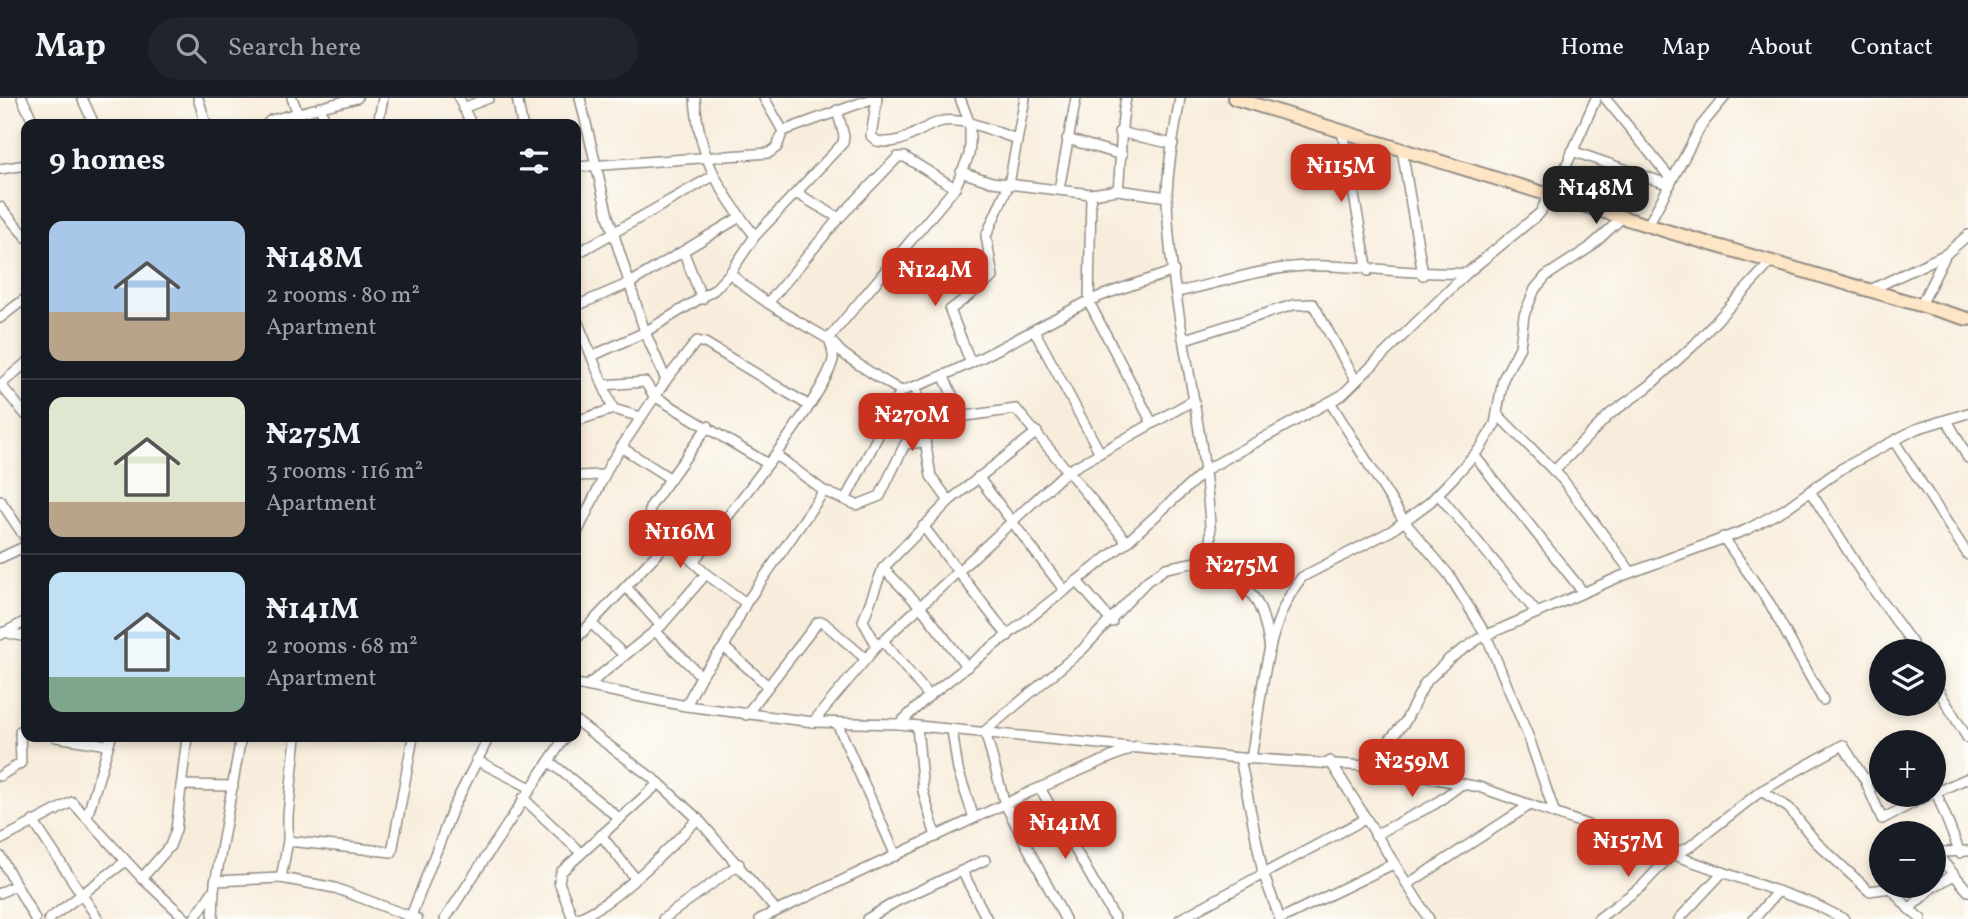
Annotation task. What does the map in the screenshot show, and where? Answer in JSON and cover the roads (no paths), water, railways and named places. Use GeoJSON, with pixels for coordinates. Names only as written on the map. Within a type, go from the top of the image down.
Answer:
{"type":"FeatureCollection","features":[{"type":"Feature","properties":{"kind":"street"},"geometry":{"type":"LineString","coordinates":[[22,98],[32,119]]}},
{"type":"Feature","properties":{"kind":"street"},"geometry":{"type":"LineString","coordinates":[[82,98],[92,119]]}},
{"type":"Feature","properties":{"kind":"street"},"geometry":{"type":"LineString","coordinates":[[198,98],[204,119]]}},
{"type":"Feature","properties":{"kind":"street"},"geometry":{"type":"LineString","coordinates":[[292,98],[300,119]]}},
{"type":"Feature","properties":{"kind":"street"},"geometry":{"type":"LineString","coordinates":[[275,119],[343,99],[357,98]]}},
{"type":"Feature","properties":{"kind":"street"},"geometry":{"type":"LineString","coordinates":[[379,119],[383,98]]}},
{"type":"Feature","properties":{"kind":"street"},"geometry":{"type":"LineString","coordinates":[[459,98],[468,119]]}},
{"type":"Feature","properties":{"kind":"street"},"geometry":{"type":"LineString","coordinates":[[463,108],[488,98]]}},
{"type":"Feature","properties":{"kind":"street"},"geometry":{"type":"LineString","coordinates":[[517,98],[521,119]]}},
{"type":"Feature","properties":{"kind":"street"},"geometry":{"type":"LineString","coordinates":[[695,98],[704,156],[713,176],[755,236]]}},
{"type":"Feature","properties":{"kind":"street"},"geometry":{"type":"LineString","coordinates":[[764,98],[783,131]]}},
{"type":"Feature","properties":{"kind":"street"},"geometry":{"type":"LineString","coordinates":[[581,167],[704,156],[716,159],[769,153],[777,147],[783,131],[863,100],[875,98],[872,136],[877,141],[886,143],[910,139],[941,122],[970,124],[1017,139]]}},
{"type":"Feature","properties":{"kind":"street"},"geometry":{"type":"LineString","coordinates":[[829,338],[955,188],[969,155],[970,124],[960,98]]}},
{"type":"Feature","properties":{"kind":"street"},"geometry":{"type":"LineString","coordinates":[[970,361],[950,310],[993,278],[986,236],[1009,184],[1025,98]]}},
{"type":"Feature","properties":{"kind":"street"},"geometry":{"type":"LineString","coordinates":[[1059,189],[1076,98]]}},
{"type":"Feature","properties":{"kind":"street"},"geometry":{"type":"LineString","coordinates":[[1118,190],[1122,155],[1119,132],[1126,98]]}},
{"type":"Feature","properties":{"kind":"street"},"geometry":{"type":"LineString","coordinates":[[1180,98],[1167,197],[1174,271],[1207,470],[1211,559]]}},
{"type":"Feature","properties":{"kind":"street"},"geometry":{"type":"LineString","coordinates":[[1234,98],[1648,225],[1968,319]]}},
{"type":"Feature","properties":{"kind":"street"},"geometry":{"type":"LineString","coordinates":[[1605,98],[1671,183]]}},
{"type":"Feature","properties":{"kind":"street"},"geometry":{"type":"LineString","coordinates":[[1648,225],[1702,126],[1724,98]]}},
{"type":"Feature","properties":{"kind":"street"},"geometry":{"type":"LineString","coordinates":[[899,724],[929,696],[1128,542],[1207,470],[1330,402],[1356,381],[1467,273],[1540,213],[1572,151],[1592,100]]}},
{"type":"Feature","properties":{"kind":"street"},"geometry":{"type":"LineString","coordinates":[[584,101],[595,166],[608,216],[615,231],[645,332],[666,380]]}},
{"type":"Feature","properties":{"kind":"street"},"geometry":{"type":"LineString","coordinates":[[320,107],[324,119]]}},
{"type":"Feature","properties":{"kind":"street"},"geometry":{"type":"LineString","coordinates":[[592,356],[645,332],[702,299],[730,273],[755,236],[843,143],[844,136],[837,110]]}},
{"type":"Feature","properties":{"kind":"street"},"geometry":{"type":"LineString","coordinates":[[1342,131],[1368,271]]}},
{"type":"Feature","properties":{"kind":"street"},"geometry":{"type":"LineString","coordinates":[[1119,132],[1173,144]]}},
{"type":"Feature","properties":{"kind":"street"},"geometry":{"type":"LineString","coordinates":[[1067,139],[1122,155]]}},
{"type":"Feature","properties":{"kind":"street"},"geometry":{"type":"LineString","coordinates":[[1402,150],[1423,275]]}},
{"type":"Feature","properties":{"kind":"street"},"geometry":{"type":"LineString","coordinates":[[1572,151],[1671,183]]}},
{"type":"Feature","properties":{"kind":"street"},"geometry":{"type":"LineString","coordinates":[[768,303],[839,218],[898,157],[905,157],[955,188]]}},
{"type":"Feature","properties":{"kind":"street"},"geometry":{"type":"LineString","coordinates":[[0,169],[21,167]]}},
{"type":"Feature","properties":{"kind":"street"},"geometry":{"type":"LineString","coordinates":[[961,173],[976,179],[1091,194],[1118,190],[1167,197]]}},
{"type":"Feature","properties":{"kind":"street"},"geometry":{"type":"LineString","coordinates":[[581,251],[713,176]]}},
{"type":"Feature","properties":{"kind":"street"},"geometry":{"type":"LineString","coordinates":[[796,192],[839,218]]}},
{"type":"Feature","properties":{"kind":"street"},"geometry":{"type":"LineString","coordinates":[[1091,194],[1089,302],[1152,423]]}},
{"type":"Feature","properties":{"kind":"street"},"geometry":{"type":"LineString","coordinates":[[0,207],[21,231]]}},
{"type":"Feature","properties":{"kind":"street"},"geometry":{"type":"LineString","coordinates":[[581,304],[630,283],[740,217]]}},
{"type":"Feature","properties":{"kind":"street"},"geometry":{"type":"LineString","coordinates":[[1251,758],[1270,650],[1284,606],[1302,577],[1405,521],[1438,494],[1474,455],[1498,415],[1503,379],[1520,347],[1524,315],[1535,289],[1546,276],[1589,248],[1623,217]]}},
{"type":"Feature","properties":{"kind":"street"},"geometry":{"type":"LineString","coordinates":[[1870,290],[1947,254],[1968,235]]}},
{"type":"Feature","properties":{"kind":"street"},"geometry":{"type":"LineString","coordinates":[[684,253],[702,299]]}},
{"type":"Feature","properties":{"kind":"street"},"geometry":{"type":"LineString","coordinates":[[1921,305],[1947,254]]}},
{"type":"Feature","properties":{"kind":"street"},"geometry":{"type":"LineString","coordinates":[[1554,471],[1610,414],[1647,387],[1694,345],[1771,262]]}},
{"type":"Feature","properties":{"kind":"street"},"geometry":{"type":"LineString","coordinates":[[1178,292],[1286,268],[1423,275],[1467,273]]}},
{"type":"Feature","properties":{"kind":"street"},"geometry":{"type":"LineString","coordinates":[[845,500],[901,391],[943,375],[1035,332],[1089,302],[1174,271]]}},
{"type":"Feature","properties":{"kind":"street"},"geometry":{"type":"LineString","coordinates":[[730,273],[768,303],[799,324],[829,338],[840,351],[901,391]]}},
{"type":"Feature","properties":{"kind":"street"},"geometry":{"type":"LineString","coordinates":[[0,318],[21,302]]}},
{"type":"Feature","properties":{"kind":"street"},"geometry":{"type":"LineString","coordinates":[[1185,339],[1293,306],[1313,304],[1356,381]]}},
{"type":"Feature","properties":{"kind":"street"},"geometry":{"type":"LineString","coordinates":[[581,330],[612,409]]}},
{"type":"Feature","properties":{"kind":"street"},"geometry":{"type":"LineString","coordinates":[[1035,332],[1099,451]]}},
{"type":"Feature","properties":{"kind":"street"},"geometry":{"type":"LineString","coordinates":[[693,562],[798,426],[833,359],[829,338]]}},
{"type":"Feature","properties":{"kind":"street"},"geometry":{"type":"LineString","coordinates":[[581,524],[604,475],[621,447],[692,344],[701,341],[808,405]]}},
{"type":"Feature","properties":{"kind":"street"},"geometry":{"type":"LineString","coordinates":[[21,367],[0,384],[21,409]]}},
{"type":"Feature","properties":{"kind":"street"},"geometry":{"type":"LineString","coordinates":[[943,375],[962,414],[975,416],[1016,409],[1128,542]]}},
{"type":"Feature","properties":{"kind":"street"},"geometry":{"type":"LineString","coordinates":[[603,385],[645,382],[654,396],[768,464]]}},
{"type":"Feature","properties":{"kind":"street"},"geometry":{"type":"LineString","coordinates":[[915,387],[934,483],[949,501]]}},
{"type":"Feature","properties":{"kind":"street"},"geometry":{"type":"LineString","coordinates":[[813,722],[880,643],[1066,471],[1194,400]]}},
{"type":"Feature","properties":{"kind":"street"},"geometry":{"type":"LineString","coordinates":[[1330,402],[1405,521],[1456,584],[1486,635],[1529,738],[1555,814]]}},
{"type":"Feature","properties":{"kind":"street"},"geometry":{"type":"LineString","coordinates":[[581,419],[612,409],[641,416]]}},
{"type":"Feature","properties":{"kind":"street"},"geometry":{"type":"LineString","coordinates":[[1367,766],[1405,722],[1425,683],[1449,659],[1486,635],[1631,572],[1766,520],[1841,469],[1916,429],[1968,413]]}},
{"type":"Feature","properties":{"kind":"street"},"geometry":{"type":"LineString","coordinates":[[1498,415],[1554,471],[1631,572]]}},
{"type":"Feature","properties":{"kind":"street"},"geometry":{"type":"LineString","coordinates":[[1947,420],[1968,458]]}},
{"type":"Feature","properties":{"kind":"street"},"geometry":{"type":"LineString","coordinates":[[708,426],[648,513],[649,520],[706,574],[746,603]]}},
{"type":"Feature","properties":{"kind":"street"},"geometry":{"type":"LineString","coordinates":[[929,696],[863,621],[883,568],[949,501],[1037,432]]}},
{"type":"Feature","properties":{"kind":"street"},"geometry":{"type":"LineString","coordinates":[[1894,441],[1968,555]]}},
{"type":"Feature","properties":{"kind":"street"},"geometry":{"type":"LineString","coordinates":[[776,454],[824,491],[857,505],[874,500],[884,489],[905,444],[925,442]]}},
{"type":"Feature","properties":{"kind":"street"},"geometry":{"type":"LineString","coordinates":[[621,447],[671,479]]}},
{"type":"Feature","properties":{"kind":"street"},"geometry":{"type":"LineString","coordinates":[[1474,455],[1583,592]]}},
{"type":"Feature","properties":{"kind":"street"},"geometry":{"type":"LineString","coordinates":[[581,476],[604,475]]}},
{"type":"Feature","properties":{"kind":"street"},"geometry":{"type":"LineString","coordinates":[[978,477],[1010,523],[1065,591]]}},
{"type":"Feature","properties":{"kind":"street"},"geometry":{"type":"LineString","coordinates":[[686,706],[701,676],[724,646],[746,603],[824,491]]}},
{"type":"Feature","properties":{"kind":"street"},"geometry":{"type":"LineString","coordinates":[[1810,491],[1865,578],[1909,639]]}},
{"type":"Feature","properties":{"kind":"street"},"geometry":{"type":"LineString","coordinates":[[1438,494],[1537,613]]}},
{"type":"Feature","properties":{"kind":"street"},"geometry":{"type":"LineString","coordinates":[[0,500],[21,532]]}},
{"type":"Feature","properties":{"kind":"street"},"geometry":{"type":"LineString","coordinates":[[923,526],[1007,636]]}},
{"type":"Feature","properties":{"kind":"street"},"geometry":{"type":"LineString","coordinates":[[1723,537],[1770,604],[1823,700]]}},
{"type":"Feature","properties":{"kind":"street"},"geometry":{"type":"LineString","coordinates":[[581,634],[669,541]]}},
{"type":"Feature","properties":{"kind":"street"},"geometry":{"type":"LineString","coordinates":[[0,558],[21,548]]}},
{"type":"Feature","properties":{"kind":"street"},"geometry":{"type":"LineString","coordinates":[[985,731],[1112,621],[1147,581],[1166,568],[1211,559],[1243,583],[1257,598],[1265,619],[1270,650]]}},
{"type":"Feature","properties":{"kind":"street"},"geometry":{"type":"LineString","coordinates":[[883,568],[920,606],[967,667]]}},
{"type":"Feature","properties":{"kind":"street"},"geometry":{"type":"LineString","coordinates":[[587,686],[658,629],[706,574]]}},
{"type":"Feature","properties":{"kind":"street"},"geometry":{"type":"LineString","coordinates":[[1077,581],[1112,621]]}},
{"type":"Feature","properties":{"kind":"street"},"geometry":{"type":"LineString","coordinates":[[627,588],[658,629],[701,676]]}},
{"type":"Feature","properties":{"kind":"street"},"geometry":{"type":"LineString","coordinates":[[746,715],[818,622],[823,622],[866,660]]}},
{"type":"Feature","properties":{"kind":"street"},"geometry":{"type":"LineString","coordinates":[[591,623],[624,655]]}},
{"type":"Feature","properties":{"kind":"street"},"geometry":{"type":"LineString","coordinates":[[2,633],[21,624]]}},
{"type":"Feature","properties":{"kind":"street"},"geometry":{"type":"LineString","coordinates":[[2,633],[21,636]]}},
{"type":"Feature","properties":{"kind":"street"},"geometry":{"type":"LineString","coordinates":[[724,646],[767,685]]}},
{"type":"Feature","properties":{"kind":"street"},"geometry":{"type":"LineString","coordinates":[[581,685],[686,706],[813,722],[899,724],[1240,758],[1330,761],[1367,766],[1462,784],[1530,805],[1777,891],[1844,919]]}},
{"type":"Feature","properties":{"kind":"street"},"geometry":{"type":"LineString","coordinates":[[1946,703],[1968,739]]}},
{"type":"Feature","properties":{"kind":"street"},"geometry":{"type":"LineString","coordinates":[[838,723],[895,856]]}},
{"type":"Feature","properties":{"kind":"street"},"geometry":{"type":"LineString","coordinates":[[581,725],[659,783],[698,819],[776,910]]}},
{"type":"Feature","properties":{"kind":"street"},"geometry":{"type":"LineString","coordinates":[[917,726],[923,791],[936,837]]}},
{"type":"Feature","properties":{"kind":"street"},"geometry":{"type":"LineString","coordinates":[[951,730],[958,770],[974,818]]}},
{"type":"Feature","properties":{"kind":"street"},"geometry":{"type":"LineString","coordinates":[[0,776],[21,763],[21,731]]}},
{"type":"Feature","properties":{"kind":"street"},"geometry":{"type":"LineString","coordinates":[[985,731],[1005,804],[1065,919]]}},
{"type":"Feature","properties":{"kind":"street"},"geometry":{"type":"LineString","coordinates":[[87,817],[110,742]]}},
{"type":"Feature","properties":{"kind":"street"},"geometry":{"type":"LineString","coordinates":[[142,878],[170,846],[176,830],[186,742]]}},
{"type":"Feature","properties":{"kind":"street"},"geometry":{"type":"LineString","coordinates":[[213,919],[215,885],[240,742]]}},
{"type":"Feature","properties":{"kind":"street"},"geometry":{"type":"LineString","coordinates":[[281,878],[288,841],[295,742]]}},
{"type":"Feature","properties":{"kind":"street"},"geometry":{"type":"LineString","coordinates":[[288,841],[392,852],[412,742]]}},
{"type":"Feature","properties":{"kind":"street"},"geometry":{"type":"LineString","coordinates":[[215,885],[281,878],[335,888],[414,918],[453,808],[486,742]]}},
{"type":"Feature","properties":{"kind":"street"},"geometry":{"type":"LineString","coordinates":[[445,919],[562,742]]}},
{"type":"Feature","properties":{"kind":"street"},"geometry":{"type":"LineString","coordinates":[[1598,919],[1642,886],[1672,854],[1688,848],[1761,790],[1843,745],[1869,789]]}},
{"type":"Feature","properties":{"kind":"street"},"geometry":{"type":"LineString","coordinates":[[762,918],[974,818],[1138,746]]}},
{"type":"Feature","properties":{"kind":"street"},"geometry":{"type":"LineString","coordinates":[[1240,758],[1263,873],[1280,919],[1393,864]]}},
{"type":"Feature","properties":{"kind":"street"},"geometry":{"type":"LineString","coordinates":[[476,760],[531,788]]}},
{"type":"Feature","properties":{"kind":"street"},"geometry":{"type":"LineString","coordinates":[[549,761],[620,818]]}},
{"type":"Feature","properties":{"kind":"street"},"geometry":{"type":"LineString","coordinates":[[1330,761],[1429,919]]}},
{"type":"Feature","properties":{"kind":"street"},"geometry":{"type":"LineString","coordinates":[[1865,780],[1869,778]]}},
{"type":"Feature","properties":{"kind":"street"},"geometry":{"type":"LineString","coordinates":[[1946,788],[1968,778]]}},
{"type":"Feature","properties":{"kind":"street"},"geometry":{"type":"LineString","coordinates":[[659,783],[561,872],[559,882],[574,919],[635,878],[698,819]]}},
{"type":"Feature","properties":{"kind":"street"},"geometry":{"type":"LineString","coordinates":[[1375,835],[1435,804],[1462,784]]}},
{"type":"Feature","properties":{"kind":"street"},"geometry":{"type":"LineString","coordinates":[[181,785],[233,786]]}},
{"type":"Feature","properties":{"kind":"street"},"geometry":{"type":"LineString","coordinates":[[1040,788],[1115,919]]}},
{"type":"Feature","properties":{"kind":"street"},"geometry":{"type":"LineString","coordinates":[[1761,790],[1789,808],[1816,842],[1869,891],[1891,888],[1921,919]]}},
{"type":"Feature","properties":{"kind":"street"},"geometry":{"type":"LineString","coordinates":[[523,798],[580,852]]}},
{"type":"Feature","properties":{"kind":"street"},"geometry":{"type":"LineString","coordinates":[[0,840],[72,802],[142,878],[186,919]]}},
{"type":"Feature","properties":{"kind":"street"},"geometry":{"type":"LineString","coordinates":[[1408,884],[1530,805]]}},
{"type":"Feature","properties":{"kind":"street"},"geometry":{"type":"LineString","coordinates":[[1877,807],[1882,819],[1906,807]]}},
{"type":"Feature","properties":{"kind":"street"},"geometry":{"type":"LineString","coordinates":[[1941,807],[1964,852],[1943,852],[1939,857],[1968,891]]}},
{"type":"Feature","properties":{"kind":"street"},"geometry":{"type":"LineString","coordinates":[[1180,919],[1365,819]]}},
{"type":"Feature","properties":{"kind":"street"},"geometry":{"type":"LineString","coordinates":[[33,821],[80,896],[98,919]]}},
{"type":"Feature","properties":{"kind":"street"},"geometry":{"type":"LineString","coordinates":[[601,835],[635,878]]}},
{"type":"Feature","properties":{"kind":"street"},"geometry":{"type":"LineString","coordinates":[[0,856],[35,919]]}},
{"type":"Feature","properties":{"kind":"street"},"geometry":{"type":"LineString","coordinates":[[867,919],[897,901],[985,860]]}},
{"type":"Feature","properties":{"kind":"street"},"geometry":{"type":"LineString","coordinates":[[49,919],[126,861]]}},
{"type":"Feature","properties":{"kind":"street"},"geometry":{"type":"LineString","coordinates":[[663,919],[739,864]]}},
{"type":"Feature","properties":{"kind":"street"},"geometry":{"type":"LineString","coordinates":[[962,871],[987,919]]}},
{"type":"Feature","properties":{"kind":"street"},"geometry":{"type":"LineString","coordinates":[[1679,919],[1724,872]]}},
{"type":"Feature","properties":{"kind":"street"},"geometry":{"type":"LineString","coordinates":[[1909,909],[1933,887],[1954,875]]}},
{"type":"Feature","properties":{"kind":"street"},"geometry":{"type":"LineString","coordinates":[[0,893],[16,885]]}},
{"type":"Feature","properties":{"kind":"street"},"geometry":{"type":"LineString","coordinates":[[194,919],[215,885]]}},
{"type":"Feature","properties":{"kind":"street"},"geometry":{"type":"LineString","coordinates":[[1754,919],[1777,891]]}}]}
